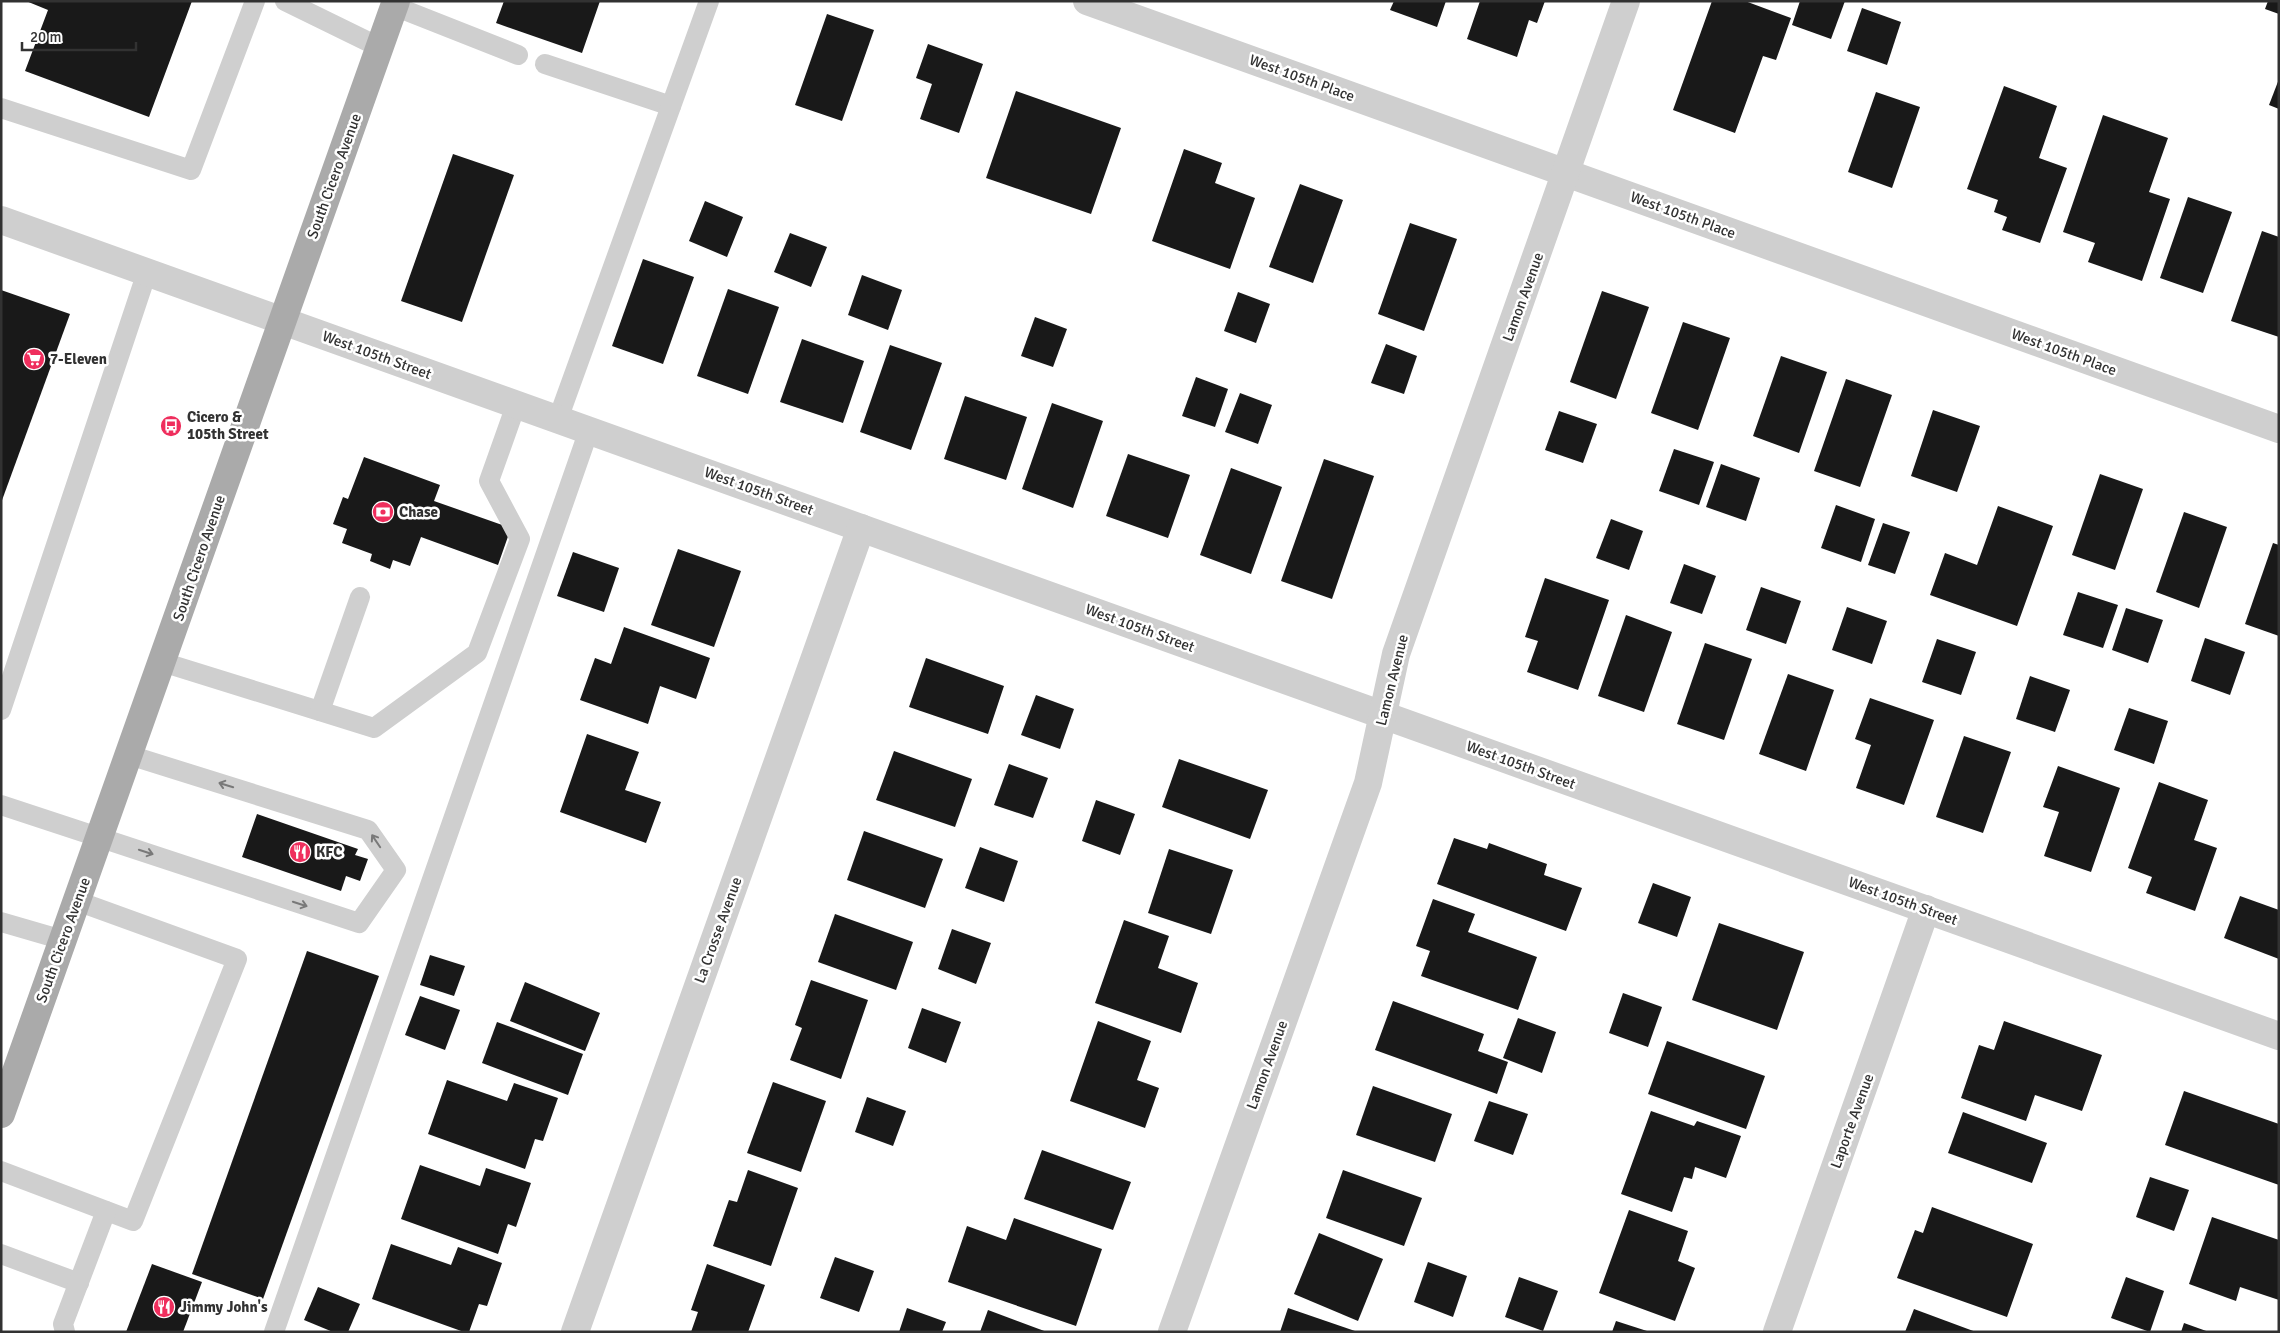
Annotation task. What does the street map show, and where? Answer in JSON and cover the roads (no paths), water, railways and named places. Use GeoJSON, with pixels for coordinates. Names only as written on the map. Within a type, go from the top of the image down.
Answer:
{"type":"FeatureCollection","features":[{"type":"Feature","properties":{"kind":"main road","name":"South Cicero Avenue"},"geometry":{"type":"LineString","coordinates":[[1,1114],[395,4]]}},
{"type":"Feature","properties":{"kind":"street","name":"West 105th Place"},"geometry":{"type":"LineString","coordinates":[[1087,1],[2279,429]]}},
{"type":"Feature","properties":{"kind":"street","name":"Lamon Avenue"},"geometry":{"type":"LineString","coordinates":[[1172,1332],[1368,783],[1396,654],[1567,174],[1626,1]]}},
{"type":"Feature","properties":{"kind":"street","name":"West 105th Street"},"geometry":{"type":"LineString","coordinates":[[2,224],[147,272],[2279,1036]]}},
{"type":"Feature","properties":{"kind":"street","name":"La Crosse Avenue"},"geometry":{"type":"LineString","coordinates":[[575,1332],[861,528]]}},
{"type":"Feature","properties":{"kind":"street","name":"Laporte Avenue"},"geometry":{"type":"LineString","coordinates":[[1777,1332],[1926,909]]}},
{"type":"Feature","properties":{"kind":"lane"},"geometry":{"type":"LineString","coordinates":[[1,108],[191,170],[255,1]]}},
{"type":"Feature","properties":{"kind":"lane"},"geometry":{"type":"LineString","coordinates":[[285,1],[379,47]]}},
{"type":"Feature","properties":{"kind":"lane"},"geometry":{"type":"LineString","coordinates":[[558,419],[709,1]]}},
{"type":"Feature","properties":{"kind":"lane"},"geometry":{"type":"LineString","coordinates":[[395,4],[518,55]]}},
{"type":"Feature","properties":{"kind":"lane"},"geometry":{"type":"LineString","coordinates":[[545,64],[671,106]]}},
{"type":"Feature","properties":{"kind":"lane"},"geometry":{"type":"LineString","coordinates":[[1,710],[147,272]]}},
{"type":"Feature","properties":{"kind":"lane"},"geometry":{"type":"LineString","coordinates":[[162,662],[374,728],[477,653],[520,539],[489,481],[516,404]]}},
{"type":"Feature","properties":{"kind":"lane"},"geometry":{"type":"LineString","coordinates":[[274,1332],[589,430]]}},
{"type":"Feature","properties":{"kind":"lane"},"geometry":{"type":"LineString","coordinates":[[320,711],[360,596]]}},
{"type":"Feature","properties":{"kind":"lane"},"geometry":{"type":"LineString","coordinates":[[1,805],[359,923],[396,870],[368,830],[129,755]]}},
{"type":"Feature","properties":{"kind":"lane"},"geometry":{"type":"LineString","coordinates":[[1,1171],[133,1221],[237,959],[77,901]]}},
{"type":"Feature","properties":{"kind":"lane"},"geometry":{"type":"LineString","coordinates":[[1,922],[63,940]]}},
{"type":"Feature","properties":{"kind":"lane"},"geometry":{"type":"LineString","coordinates":[[64,1332],[63,1324],[106,1211]]}},
{"type":"Feature","properties":{"kind":"lane"},"geometry":{"type":"LineString","coordinates":[[1,1254],[79,1283]]}},
{"type":"Feature","properties":{"kind":"place","name":"7-Eleven"},"geometry":{"type":"Point","coordinates":[34,359]}},
{"type":"Feature","properties":{"kind":"place","name":"Cicero & 105th Street"},"geometry":{"type":"Point","coordinates":[171,426]}},
{"type":"Feature","properties":{"kind":"place","name":"Chase"},"geometry":{"type":"Point","coordinates":[383,512]}},
{"type":"Feature","properties":{"kind":"place","name":"KFC"},"geometry":{"type":"Point","coordinates":[300,852]}},
{"type":"Feature","properties":{"kind":"place","name":"Jimmy John's"},"geometry":{"type":"Point","coordinates":[164,1307]}}]}
